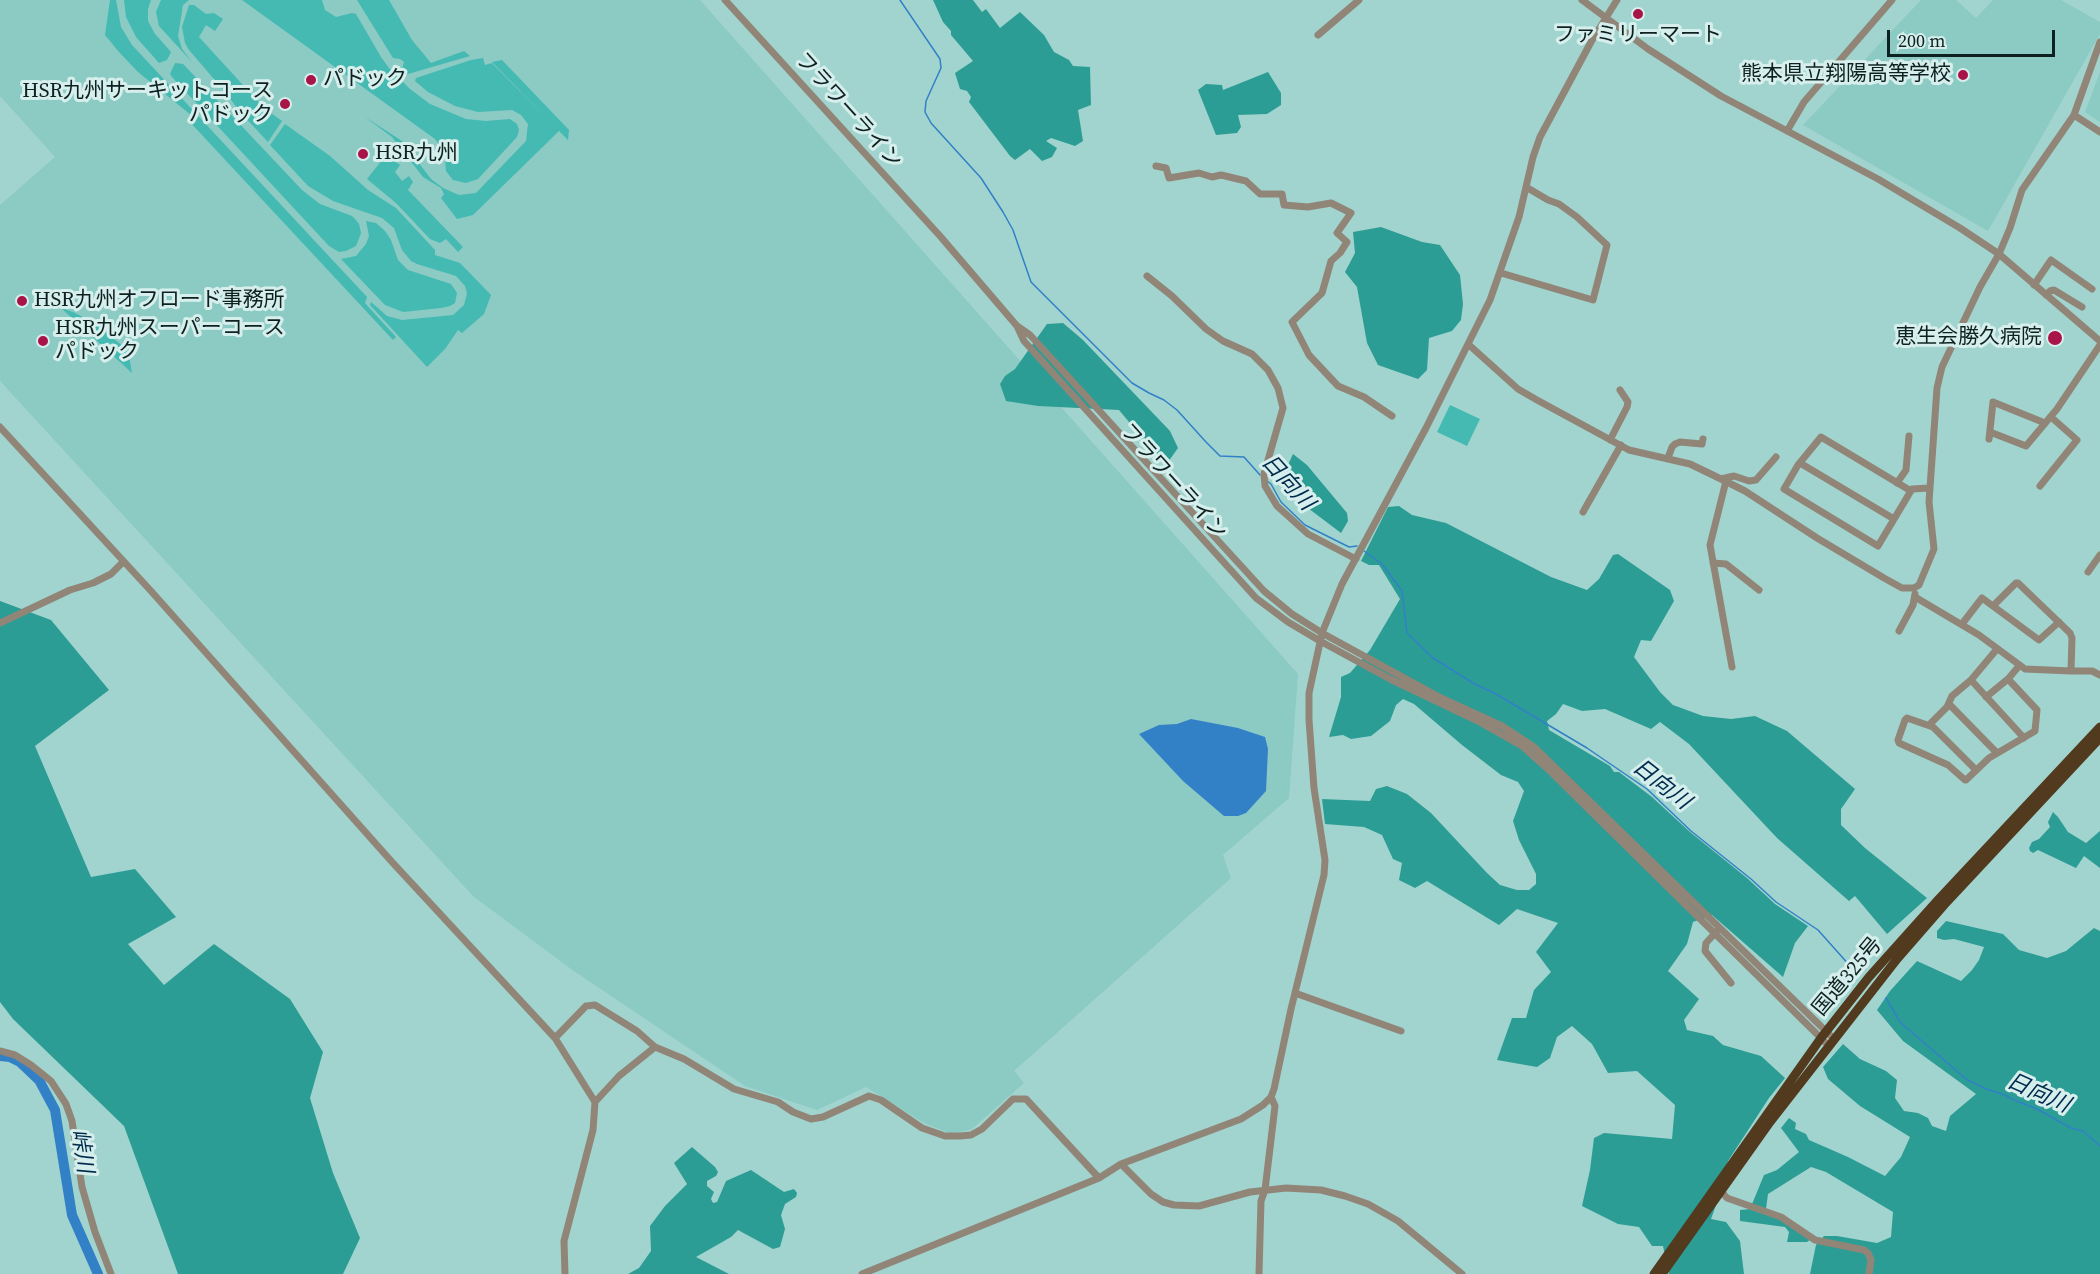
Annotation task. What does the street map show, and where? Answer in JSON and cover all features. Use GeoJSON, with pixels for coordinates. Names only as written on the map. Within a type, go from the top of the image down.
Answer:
{"type":"FeatureCollection","features":[{"type":"Feature","properties":{"kind":"highway","name":"国道325号"},"geometry":{"type":"LineString","coordinates":[[1654,1274],[1823,1035],[1869,977],[1930,908],[2100,727]]}},
{"type":"Feature","properties":{"kind":"highway","name":"国道325号"},"geometry":{"type":"LineString","coordinates":[[1662,1274],[1770,1122],[1897,959],[1935,914],[2100,738]]}},
{"type":"Feature","properties":{"kind":"street","name":"フラワーライン"},"geometry":{"type":"LineString","coordinates":[[725,0],[940,236],[1017,327],[1024,342],[1256,598],[1288,622],[1320,641],[1522,746],[1717,931]]}},
{"type":"Feature","properties":{"kind":"street"},"geometry":{"type":"LineString","coordinates":[[1318,35],[1359,0]]}},
{"type":"Feature","properties":{"kind":"street"},"geometry":{"type":"LineString","coordinates":[[1582,0],[1690,78],[1929,208],[1999,254],[2099,341],[2048,420],[2026,446],[1989,436],[1993,402],[2048,420],[2077,440],[2040,486]]}},
{"type":"Feature","properties":{"kind":"street"},"geometry":{"type":"LineString","coordinates":[[862,1274],[1099,1178],[1121,1164],[1241,1119],[1271,1097],[1278,1079],[1295,993],[1324,875],[1325,860],[1314,788],[1309,720],[1309,693],[1322,633],[1342,584],[1468,344],[1501,273],[1540,137],[1576,68],[1617,0]]}},
{"type":"Feature","properties":{"kind":"street"},"geometry":{"type":"LineString","coordinates":[[1787,131],[1804,102],[1892,0]]}},
{"type":"Feature","properties":{"kind":"street"},"geometry":{"type":"LineString","coordinates":[[1468,344],[1518,389],[1610,440],[1640,454],[1690,464],[1724,480],[1884,578],[1902,588],[1914,588],[1919,585],[1934,549],[1935,540],[1929,502],[1939,376],[1975,297],[1999,254],[2022,190],[2074,115],[2100,42]]}},
{"type":"Feature","properties":{"kind":"street"},"geometry":{"type":"LineString","coordinates":[[2074,115],[2100,132]]}},
{"type":"Feature","properties":{"kind":"street"},"geometry":{"type":"LineString","coordinates":[[1156,165],[1166,168],[1169,178],[1199,173],[1212,177],[1221,175],[1246,181],[1260,194],[1282,194],[1284,205],[1308,207],[1331,203],[1351,213],[1337,233],[1347,242],[1331,261],[1322,293],[1292,322],[1309,355],[1338,386],[1364,397],[1392,416]]}},
{"type":"Feature","properties":{"kind":"street"},"geometry":{"type":"LineString","coordinates":[[1501,273],[1593,300],[1607,245],[1577,217],[1559,204],[1526,188]]}},
{"type":"Feature","properties":{"kind":"street"},"geometry":{"type":"LineString","coordinates":[[2034,285],[2051,260],[2092,289]]}},
{"type":"Feature","properties":{"kind":"street"},"geometry":{"type":"LineString","coordinates":[[1147,276],[1172,296],[1206,329],[1252,354],[1268,370],[1278,388],[1283,408],[1264,474],[1265,486],[1277,506],[1308,534],[1358,556]]}},
{"type":"Feature","properties":{"kind":"street"},"geometry":{"type":"LineString","coordinates":[[2046,295],[2054,290],[2082,307]]}},
{"type":"Feature","properties":{"kind":"street","name":"フラワーライン"},"geometry":{"type":"LineString","coordinates":[[1017,327],[1030,335],[1264,591],[1292,614],[1322,633],[1406,680],[1524,739],[1562,773],[1717,931]]}},
{"type":"Feature","properties":{"kind":"street"},"geometry":{"type":"LineString","coordinates":[[1610,440],[1627,407],[1628,402],[1620,390]]}},
{"type":"Feature","properties":{"kind":"street"},"geometry":{"type":"LineString","coordinates":[[0,427],[392,862],[555,1038],[595,1102],[592,1133],[564,1241],[565,1274]]}},
{"type":"Feature","properties":{"kind":"street"},"geometry":{"type":"LineString","coordinates":[[1897,483],[1906,470],[1909,436]]}},
{"type":"Feature","properties":{"kind":"street"},"geometry":{"type":"LineString","coordinates":[[1911,491],[1821,437],[1800,463],[1784,489],[1878,546],[1911,491],[1912,489],[1930,488]]}},
{"type":"Feature","properties":{"kind":"street"},"geometry":{"type":"LineString","coordinates":[[1668,458],[1675,444],[1680,442],[1702,444],[1703,439]]}},
{"type":"Feature","properties":{"kind":"street"},"geometry":{"type":"LineString","coordinates":[[1583,512],[1621,445]]}},
{"type":"Feature","properties":{"kind":"street"},"geometry":{"type":"LineString","coordinates":[[1724,480],[1734,476],[1749,481],[1756,480],[1776,457]]}},
{"type":"Feature","properties":{"kind":"street"},"geometry":{"type":"LineString","coordinates":[[1800,463],[1894,519]]}},
{"type":"Feature","properties":{"kind":"street"},"geometry":{"type":"LineString","coordinates":[[1724,480],[1710,545],[1732,668]]}},
{"type":"Feature","properties":{"kind":"street"},"geometry":{"type":"LineString","coordinates":[[2088,573],[2100,555]]}},
{"type":"Feature","properties":{"kind":"street"},"geometry":{"type":"LineString","coordinates":[[0,623],[69,590],[93,583],[111,574],[123,562]]}},
{"type":"Feature","properties":{"kind":"street"},"geometry":{"type":"LineString","coordinates":[[1713,563],[1726,564],[1759,590]]}},
{"type":"Feature","properties":{"kind":"street"},"geometry":{"type":"LineString","coordinates":[[1994,606],[2017,582],[2072,636],[2071,671]]}},
{"type":"Feature","properties":{"kind":"street"},"geometry":{"type":"LineString","coordinates":[[1899,631],[1914,605],[1914,588]]}},
{"type":"Feature","properties":{"kind":"street"},"geometry":{"type":"LineString","coordinates":[[1915,597],[1962,624],[2019,666],[2030,670],[2092,671],[2100,675]]}},
{"type":"Feature","properties":{"kind":"street"},"geometry":{"type":"LineString","coordinates":[[1962,624],[1981,598],[2039,640],[2059,622]]}},
{"type":"Feature","properties":{"kind":"street"},"geometry":{"type":"LineString","coordinates":[[1929,725],[1949,704],[1952,696],[1971,680],[1997,649]]}},
{"type":"Feature","properties":{"kind":"street"},"geometry":{"type":"LineString","coordinates":[[1986,697],[2008,679],[2019,666]]}},
{"type":"Feature","properties":{"kind":"street"},"geometry":{"type":"LineString","coordinates":[[1976,771],[1935,728],[1906,718],[1898,742],[1948,765],[1964,780],[1976,771],[1997,753],[2035,731],[2037,710],[2008,679]]}},
{"type":"Feature","properties":{"kind":"street"},"geometry":{"type":"LineString","coordinates":[[1971,680],[2024,738]]}},
{"type":"Feature","properties":{"kind":"street"},"geometry":{"type":"LineString","coordinates":[[1949,704],[1997,753]]}},
{"type":"Feature","properties":{"kind":"street"},"geometry":{"type":"LineString","coordinates":[[1731,983],[1705,951],[1706,943],[1717,931],[1832,1042]]}},
{"type":"Feature","properties":{"kind":"street"},"geometry":{"type":"LineString","coordinates":[[1295,993],[1401,1030]]}},
{"type":"Feature","properties":{"kind":"street"},"geometry":{"type":"LineString","coordinates":[[555,1038],[586,1006],[595,1005],[637,1031],[656,1047],[684,1059],[734,1089],[778,1102],[793,1112],[811,1119],[823,1117],[869,1096],[880,1100],[922,1128],[945,1136],[971,1135],[982,1129],[1013,1099],[1026,1099],[1099,1178]]}},
{"type":"Feature","properties":{"kind":"street"},"geometry":{"type":"LineString","coordinates":[[595,1102],[620,1076],[656,1047]]}},
{"type":"Feature","properties":{"kind":"street"},"geometry":{"type":"LineString","coordinates":[[0,1051],[15,1055],[51,1081],[66,1104],[72,1120],[82,1187],[95,1232],[111,1274]]}},
{"type":"Feature","properties":{"kind":"street"},"geometry":{"type":"LineString","coordinates":[[1259,1274],[1261,1201],[1265,1190],[1275,1106],[1271,1097]]}},
{"type":"Feature","properties":{"kind":"street"},"geometry":{"type":"LineString","coordinates":[[1121,1164],[1151,1194],[1163,1202],[1174,1205],[1199,1206],[1265,1190],[1286,1188],[1312,1189],[1345,1196],[1368,1204],[1398,1221],[1462,1274]]}},
{"type":"Feature","properties":{"kind":"street"},"geometry":{"type":"LineString","coordinates":[[1721,1191],[1727,1198],[1781,1217],[1815,1240],[1864,1250],[1871,1260],[1869,1274]]}},
{"type":"Feature","properties":{"kind":"shaded area"},"geometry":{"type":"Polygon","coordinates":[[[0,0],[700,0],[1298,674],[1289,798],[1223,855],[1231,878],[1014,1071],[1024,1083],[972,1129],[952,1134],[924,1123],[866,1087],[817,1110],[745,1086],[571,969],[473,896],[0,381],[0,205],[55,157],[0,96],[0,0]]]}},
{"type":"Feature","properties":{"kind":"shaded area"},"geometry":{"type":"Polygon","coordinates":[[[110,0],[116,0],[121,27],[132,45],[367,297],[365,303],[396,337],[393,340],[188,120],[191,115],[138,72],[119,52],[105,35],[110,0]]]}},
{"type":"Feature","properties":{"kind":"shaded area"},"geometry":{"type":"Polygon","coordinates":[[[124,0],[151,0],[148,21],[155,34],[171,52],[167,60],[159,63],[136,37],[126,17],[124,0]]]}},
{"type":"Feature","properties":{"kind":"shaded area"},"geometry":{"type":"Polygon","coordinates":[[[161,0],[189,0],[183,5],[178,36],[182,49],[192,62],[159,26],[156,12],[161,0]]]}},
{"type":"Feature","properties":{"kind":"shaded area"},"geometry":{"type":"Polygon","coordinates":[[[242,0],[322,0],[325,10],[336,17],[356,14],[381,57],[410,89],[430,104],[466,119],[486,121],[510,119],[517,124],[519,130],[517,137],[478,179],[466,183],[453,180],[446,171],[445,158],[435,139],[242,0]]]}},
{"type":"Feature","properties":{"kind":"shaded area"},"geometry":{"type":"Polygon","coordinates":[[[357,0],[389,0],[412,40],[431,63],[464,51],[470,56],[408,74],[402,69],[404,62],[393,58],[357,0]]]}},
{"type":"Feature","properties":{"kind":"shaded area"},"geometry":{"type":"Polygon","coordinates":[[[933,0],[973,0],[982,12],[986,9],[1000,28],[1020,12],[1044,35],[1054,52],[1069,60],[1073,66],[1090,67],[1091,105],[1078,110],[1083,141],[1075,146],[1051,138],[1046,141],[1057,148],[1052,157],[1042,161],[1030,149],[1015,160],[1010,156],[969,102],[971,97],[967,91],[960,89],[955,73],[973,61],[951,35],[951,31],[943,22],[933,0]]]}},
{"type":"Feature","properties":{"kind":"shaded area","name":"熊本県立翔陽高等学校"},"geometry":{"type":"Polygon","coordinates":[[[1921,0],[1956,0],[1976,18],[1993,0],[2061,0],[2100,22],[2100,34],[1988,231],[1803,125],[1921,0]]]}},
{"type":"Feature","properties":{"kind":"shaded area"},"geometry":{"type":"Polygon","coordinates":[[[189,5],[194,5],[206,14],[214,13],[223,19],[215,31],[206,25],[199,37],[264,108],[282,121],[268,142],[189,50],[182,27],[189,5]]]}},
{"type":"Feature","properties":{"kind":"shaded area"},"geometry":{"type":"Polygon","coordinates":[[[483,58],[485,65],[492,63],[552,124],[492,62],[502,60],[569,130],[568,140],[559,131],[473,215],[457,219],[441,198],[444,194],[441,188],[423,177],[392,137],[365,117],[402,141],[431,179],[443,188],[459,195],[476,193],[526,141],[528,124],[521,115],[512,110],[478,112],[455,106],[428,92],[415,81],[416,78],[483,58]]]}},
{"type":"Feature","properties":{"kind":"shaded area"},"geometry":{"type":"Polygon","coordinates":[[[175,63],[186,67],[302,190],[320,204],[355,219],[361,233],[356,246],[339,252],[329,246],[172,77],[170,74],[175,63]]]}},
{"type":"Feature","properties":{"kind":"shaded area"},"geometry":{"type":"Polygon","coordinates":[[[1268,72],[1281,93],[1281,105],[1267,114],[1238,115],[1241,127],[1237,133],[1216,135],[1198,90],[1206,84],[1222,85],[1223,90],[1268,72]]]}},
{"type":"Feature","properties":{"kind":"shaded area"},"geometry":{"type":"Polygon","coordinates":[[[2100,72],[2100,122],[2085,112],[2100,72]]]}},
{"type":"Feature","properties":{"kind":"shaded area"},"geometry":{"type":"Polygon","coordinates":[[[285,124],[330,156],[368,190],[396,208],[435,250],[435,255],[460,263],[491,295],[484,314],[462,333],[458,330],[445,349],[427,367],[370,305],[371,302],[387,316],[402,320],[453,315],[464,305],[467,293],[465,286],[456,276],[411,261],[402,250],[394,228],[382,218],[333,201],[308,186],[270,145],[285,124]]]}},
{"type":"Feature","properties":{"kind":"shaded area"},"geometry":{"type":"Polygon","coordinates":[[[386,155],[400,165],[395,172],[402,181],[409,176],[413,182],[408,190],[463,247],[458,252],[446,239],[440,243],[430,239],[396,203],[367,179],[386,155]]]}},
{"type":"Feature","properties":{"kind":"shaded area"},"geometry":{"type":"Polygon","coordinates":[[[366,221],[376,223],[385,231],[398,260],[408,270],[451,284],[457,293],[455,303],[441,308],[403,312],[385,305],[341,259],[356,256],[366,244],[369,236],[366,221]]]}},
{"type":"Feature","properties":{"kind":"shaded area"},"geometry":{"type":"Polygon","coordinates":[[[1381,227],[1422,242],[1440,245],[1460,275],[1463,304],[1461,320],[1452,331],[1429,338],[1427,370],[1418,379],[1378,365],[1367,343],[1357,287],[1345,272],[1355,253],[1353,232],[1381,227]]]}},
{"type":"Feature","properties":{"kind":"shaded area"},"geometry":{"type":"Polygon","coordinates":[[[61,308],[94,323],[124,347],[129,356],[132,373],[61,308]]]}},
{"type":"Feature","properties":{"kind":"shaded area"},"geometry":{"type":"Polygon","coordinates":[[[1063,323],[1083,340],[1170,431],[1178,448],[1168,462],[1159,458],[1119,410],[1038,406],[1006,401],[1000,384],[1005,376],[1015,369],[1047,324],[1063,323]]]}},
{"type":"Feature","properties":{"kind":"shaded area"},"geometry":{"type":"Polygon","coordinates":[[[1450,405],[1480,419],[1467,446],[1437,432],[1450,405]]]}},
{"type":"Feature","properties":{"kind":"shaded area"},"geometry":{"type":"Polygon","coordinates":[[[1293,454],[1307,465],[1347,513],[1348,521],[1341,533],[1296,499],[1288,483],[1287,467],[1293,454]]]}},
{"type":"Feature","properties":{"kind":"shaded area"},"geometry":{"type":"Polygon","coordinates":[[[1399,506],[1412,515],[1446,523],[1551,577],[1587,590],[1599,579],[1613,555],[1618,554],[1670,590],[1674,601],[1651,641],[1641,640],[1634,657],[1660,692],[1673,705],[1703,716],[1731,719],[1755,716],[1787,731],[1855,789],[1841,809],[1841,825],[1865,848],[1927,898],[1887,934],[1855,896],[1849,901],[1777,838],[1689,744],[1660,722],[1651,729],[1605,709],[1582,711],[1563,704],[1547,721],[1549,730],[1610,766],[1614,772],[1619,772],[1652,797],[1775,904],[1808,926],[1795,943],[1783,977],[1712,915],[1693,922],[1687,944],[1668,971],[1699,999],[1684,1020],[1687,1030],[1713,1036],[1723,1045],[1761,1056],[1785,1078],[1769,1098],[1728,1161],[1711,1219],[1726,1222],[1740,1241],[1744,1274],[1669,1274],[1663,1246],[1652,1246],[1639,1227],[1618,1224],[1582,1206],[1594,1138],[1604,1133],[1672,1139],[1675,1105],[1637,1071],[1608,1073],[1592,1044],[1572,1026],[1557,1037],[1550,1058],[1537,1067],[1497,1060],[1512,1018],[1526,1018],[1534,990],[1551,972],[1536,952],[1558,923],[1517,909],[1499,925],[1427,881],[1415,888],[1399,880],[1402,863],[1393,859],[1382,835],[1364,827],[1325,824],[1322,799],[1370,801],[1376,789],[1387,786],[1407,794],[1431,813],[1500,885],[1517,890],[1529,890],[1536,884],[1536,874],[1519,840],[1513,821],[1524,791],[1518,782],[1501,775],[1414,704],[1403,699],[1396,705],[1390,721],[1371,736],[1351,739],[1343,735],[1329,737],[1341,697],[1341,677],[1350,673],[1370,650],[1400,599],[1379,565],[1369,565],[1361,561],[1388,507],[1399,506]]]}},
{"type":"Feature","properties":{"kind":"shaded area"},"geometry":{"type":"Polygon","coordinates":[[[0,601],[51,620],[109,690],[35,746],[91,877],[135,869],[176,917],[128,944],[164,985],[214,944],[290,999],[323,1052],[310,1098],[333,1173],[360,1238],[343,1274],[178,1274],[124,1126],[13,1019],[0,1002],[0,601]]]}},
{"type":"Feature","properties":{"kind":"shaded area"},"geometry":{"type":"Polygon","coordinates":[[[1191,719],[1238,728],[1265,737],[1268,749],[1266,791],[1246,813],[1238,816],[1224,816],[1183,781],[1139,734],[1159,725],[1177,724],[1191,719]]]}},
{"type":"Feature","properties":{"kind":"shaded area"},"geometry":{"type":"Polygon","coordinates":[[[2053,812],[2068,832],[2086,843],[2100,831],[2100,868],[2084,856],[2076,868],[2038,850],[2033,853],[2030,851],[2032,842],[2039,839],[2050,827],[2048,822],[2053,812]]]}},
{"type":"Feature","properties":{"kind":"shaded area"},"geometry":{"type":"Polygon","coordinates":[[[1946,921],[2003,934],[2019,950],[2047,958],[2066,951],[2094,928],[2100,931],[2100,1274],[1810,1274],[1816,1245],[1824,1236],[1877,1243],[1891,1237],[1893,1212],[1826,1172],[1811,1167],[1768,1194],[1766,1209],[1811,1239],[1807,1242],[1787,1242],[1789,1232],[1785,1227],[1740,1221],[1740,1210],[1750,1209],[1764,1175],[1777,1170],[1799,1152],[1781,1128],[1789,1118],[1796,1123],[1795,1129],[1806,1134],[1809,1140],[1885,1176],[1901,1157],[1910,1137],[1860,1106],[1828,1079],[1823,1067],[1843,1044],[1860,1059],[1886,1071],[1897,1080],[1895,1098],[1904,1111],[1918,1113],[1928,1118],[1932,1126],[1946,1131],[1950,1116],[1976,1094],[1903,1041],[1877,1010],[1890,991],[1917,961],[1961,981],[1972,970],[1984,947],[1954,939],[1937,938],[1937,931],[1946,921]]]}},
{"type":"Feature","properties":{"kind":"shaded area"},"geometry":{"type":"Polygon","coordinates":[[[692,1147],[718,1172],[716,1176],[707,1181],[707,1186],[714,1192],[711,1199],[713,1203],[717,1202],[726,1181],[751,1170],[784,1192],[794,1189],[797,1193],[796,1197],[785,1204],[781,1215],[785,1229],[780,1247],[773,1249],[738,1230],[731,1237],[696,1257],[729,1274],[628,1274],[639,1268],[651,1251],[650,1226],[665,1206],[687,1184],[674,1163],[692,1147]]]}},
{"type":"Feature","properties":{"kind":"waterway","name":"日向川"},"geometry":{"type":"LineString","coordinates":[[900,0],[940,59],[941,68],[926,101],[925,112],[931,123],[981,178],[1003,212],[1013,230],[1031,282],[1132,383],[1164,400],[1177,410],[1220,456],[1244,457],[1260,475]]}},
{"type":"Feature","properties":{"kind":"waterway","name":"日向川"},"geometry":{"type":"LineString","coordinates":[[1266,480],[1271,484],[1281,502],[1305,525],[1349,547],[1357,546]]}},
{"type":"Feature","properties":{"kind":"waterway","name":"日向川"},"geometry":{"type":"LineString","coordinates":[[1364,551],[1382,564],[1402,591],[1407,633],[1433,658],[1587,748],[1647,789],[1691,831],[1776,902],[1818,930],[1851,967]]}},
{"type":"Feature","properties":{"kind":"waterway","name":"日向川"},"geometry":{"type":"LineString","coordinates":[[1886,998],[1900,1022],[1966,1079],[2037,1109],[2071,1128],[2083,1131],[2100,1146]]}},
{"type":"Feature","properties":{"kind":"waterway","name":"峠川"},"geometry":{"type":"LineString","coordinates":[[0,1056],[10,1057],[20,1062],[39,1080],[55,1110],[72,1215],[98,1274]]}},
{"type":"Feature","properties":{"kind":"place","name":"ファミリーマート"},"geometry":{"type":"Point","coordinates":[1638,14]}},
{"type":"Feature","properties":{"kind":"place","name":"熊本県立翔陽高等学校"},"geometry":{"type":"Point","coordinates":[1963,75]}},
{"type":"Feature","properties":{"kind":"place","name":"パドック"},"geometry":{"type":"Point","coordinates":[311,80]}},
{"type":"Feature","properties":{"kind":"place","name":"HSR九州サーキットコース パドック"},"geometry":{"type":"Point","coordinates":[285,104]}},
{"type":"Feature","properties":{"kind":"place","name":"HSR九州"},"geometry":{"type":"Point","coordinates":[363,154]}},
{"type":"Feature","properties":{"kind":"place","name":"HSR九州オフロード事務所"},"geometry":{"type":"Point","coordinates":[22,301]}},
{"type":"Feature","properties":{"kind":"place","name":"恵生会勝久病院"},"geometry":{"type":"Point","coordinates":[2055,338]}},
{"type":"Feature","properties":{"kind":"place","name":"HSR九州スーパーコース パドック"},"geometry":{"type":"Point","coordinates":[43,341]}}]}
